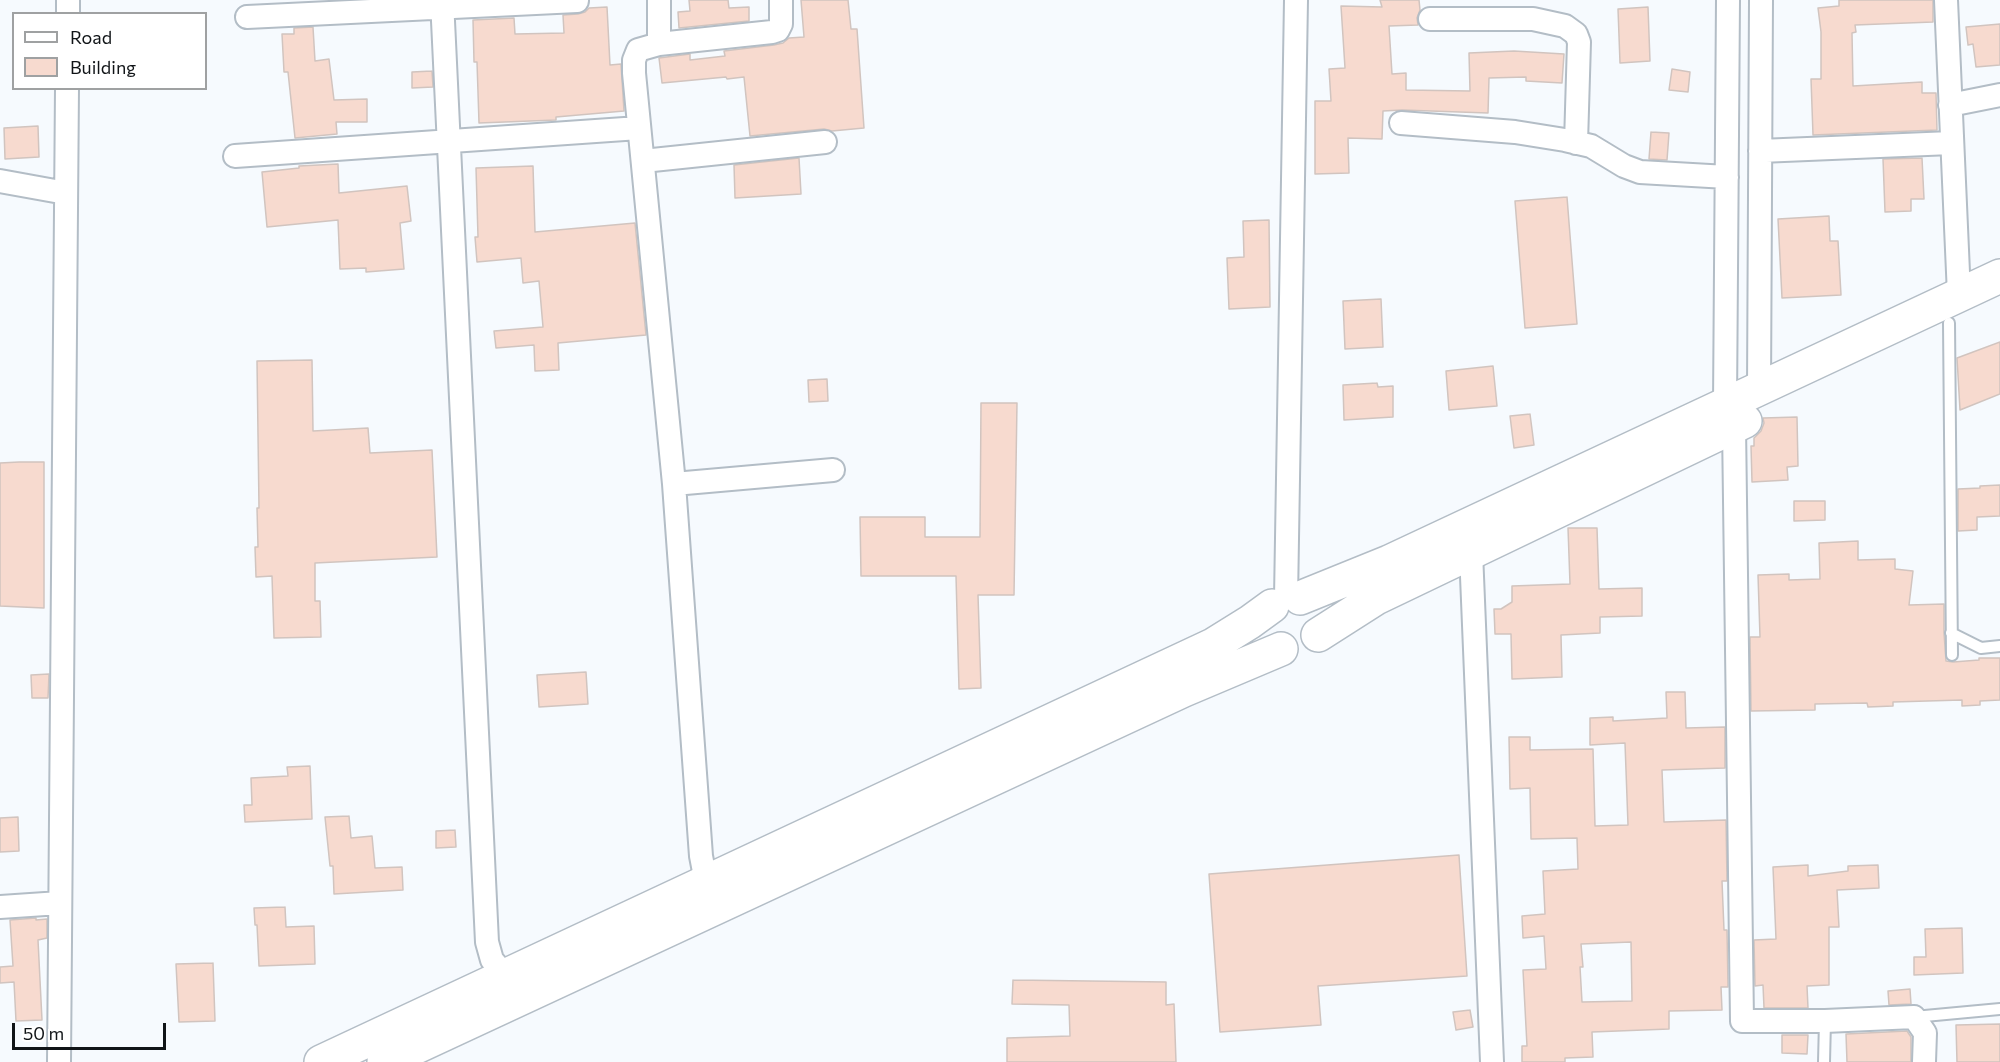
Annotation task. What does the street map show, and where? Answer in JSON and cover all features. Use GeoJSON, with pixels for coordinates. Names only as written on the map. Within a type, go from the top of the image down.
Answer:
{"type":"FeatureCollection","features":[{"type":"Feature","properties":{"kind":"highway"},"geometry":{"type":"LineString","coordinates":[[321,1062],[1213,645],[1286,600],[1389,562],[1730,415],[1954,309],[2000,276]]}},
{"type":"Feature","properties":{"kind":"highway"},"geometry":{"type":"LineString","coordinates":[[1286,600],[1265,621],[1266,630],[1274,644],[1281,649],[1289,651],[1306,648],[1318,635],[1376,598],[1471,552],[1730,415],[1759,389],[1954,309],[2000,300]]}},
{"type":"Feature","properties":{"kind":"highway"},"geometry":{"type":"LineString","coordinates":[[1286,600],[1308,602],[1315,608],[1319,617],[1318,635]]}},
{"type":"Feature","properties":{"kind":"highway"},"geometry":{"type":"LineString","coordinates":[[384,1062],[1184,690],[1281,649]]}},
{"type":"Feature","properties":{"kind":"street"},"geometry":{"type":"LineString","coordinates":[[659,0],[659,44]]}},
{"type":"Feature","properties":{"kind":"street"},"geometry":{"type":"LineString","coordinates":[[706,882],[701,856],[674,484],[634,60],[638,50],[659,44],[778,30],[781,24],[781,0]]}},
{"type":"Feature","properties":{"kind":"street"},"geometry":{"type":"LineString","coordinates":[[1286,600],[1296,0]]}},
{"type":"Feature","properties":{"kind":"street"},"geometry":{"type":"LineString","coordinates":[[1728,0],[1727,177],[1730,415],[1742,1021],[1825,1021],[1914,1017],[1924,1033],[1924,1062]]}},
{"type":"Feature","properties":{"kind":"street"},"geometry":{"type":"LineString","coordinates":[[1759,389],[1761,0]]}},
{"type":"Feature","properties":{"kind":"street"},"geometry":{"type":"LineString","coordinates":[[1946,0],[1954,309]]}},
{"type":"Feature","properties":{"kind":"street"},"geometry":{"type":"LineString","coordinates":[[247,17],[442,4],[577,1]]}},
{"type":"Feature","properties":{"kind":"street"},"geometry":{"type":"LineString","coordinates":[[442,4],[487,942],[492,960],[506,976]]}},
{"type":"Feature","properties":{"kind":"street"},"geometry":{"type":"LineString","coordinates":[[1430,19],[1533,19],[1565,26],[1576,34],[1579,42],[1576,143]]}},
{"type":"Feature","properties":{"kind":"street"},"geometry":{"type":"LineString","coordinates":[[58,1062],[67,90]]}},
{"type":"Feature","properties":{"kind":"street"},"geometry":{"type":"LineString","coordinates":[[1950,105],[2000,95]]}},
{"type":"Feature","properties":{"kind":"street"},"geometry":{"type":"LineString","coordinates":[[1401,123],[1515,132],[1591,147],[1624,166],[1640,172],[1727,177]]}},
{"type":"Feature","properties":{"kind":"street"},"geometry":{"type":"LineString","coordinates":[[235,156],[639,129]]}},
{"type":"Feature","properties":{"kind":"street"},"geometry":{"type":"LineString","coordinates":[[643,161],[825,142]]}},
{"type":"Feature","properties":{"kind":"street"},"geometry":{"type":"LineString","coordinates":[[1760,151],[1951,143]]}},
{"type":"Feature","properties":{"kind":"street"},"geometry":{"type":"LineString","coordinates":[[0,181],[66,193]]}},
{"type":"Feature","properties":{"kind":"street"},"geometry":{"type":"LineString","coordinates":[[674,484],[833,470]]}},
{"type":"Feature","properties":{"kind":"street"},"geometry":{"type":"LineString","coordinates":[[1471,552],[1492,1062]]}},
{"type":"Feature","properties":{"kind":"street"},"geometry":{"type":"LineString","coordinates":[[0,907],[60,903]]}},
{"type":"Feature","properties":{"kind":"lane"},"geometry":{"type":"LineString","coordinates":[[1952,655],[1954,309]]}},
{"type":"Feature","properties":{"kind":"lane"},"geometry":{"type":"LineString","coordinates":[[1952,633],[1981,648],[2000,646]]}},
{"type":"Feature","properties":{"kind":"lane"},"geometry":{"type":"LineString","coordinates":[[1914,1017],[2000,1009]]}},
{"type":"Feature","properties":{"kind":"lane"},"geometry":{"type":"LineString","coordinates":[[1824,1062],[1825,1021]]}},
{"type":"Feature","properties":{"kind":"building"},"geometry":{"type":"Polygon","coordinates":[[[689,0],[728,0],[729,8],[749,7],[749,21],[679,28],[678,12],[690,11],[689,0]]]}},
{"type":"Feature","properties":{"kind":"building"},"geometry":{"type":"Polygon","coordinates":[[[801,0],[848,0],[851,29],[857,29],[864,128],[832,131],[824,129],[750,136],[744,77],[662,83],[659,58],[690,54],[690,60],[725,56],[724,51],[774,45],[783,43],[789,38],[804,37],[801,0]]]}},
{"type":"Feature","properties":{"kind":"building"},"geometry":{"type":"Polygon","coordinates":[[[1380,0],[1419,0],[1418,25],[1389,26],[1392,74],[1406,73],[1406,90],[1470,91],[1469,53],[1514,51],[1564,54],[1562,83],[1526,81],[1526,77],[1489,78],[1488,113],[1383,111],[1382,139],[1348,138],[1349,173],[1315,174],[1315,101],[1331,101],[1329,69],[1345,68],[1341,6],[1382,7],[1380,0]]]}},
{"type":"Feature","properties":{"kind":"building"},"geometry":{"type":"Polygon","coordinates":[[[1839,0],[1933,0],[1933,22],[1855,25],[1856,32],[1852,33],[1853,86],[1922,82],[1922,93],[1936,93],[1937,130],[1813,135],[1811,79],[1821,79],[1821,32],[1818,8],[1839,6],[1839,0]]]}},
{"type":"Feature","properties":{"kind":"building"},"geometry":{"type":"Polygon","coordinates":[[[607,7],[610,65],[621,64],[624,111],[556,117],[556,120],[479,123],[473,20],[514,18],[515,34],[564,33],[563,15],[578,14],[589,8],[607,7]]]}},
{"type":"Feature","properties":{"kind":"building"},"geometry":{"type":"Polygon","coordinates":[[[1648,7],[1650,61],[1620,63],[1618,9],[1648,7]]]}},
{"type":"Feature","properties":{"kind":"building"},"geometry":{"type":"Polygon","coordinates":[[[2000,24],[2000,65],[1976,67],[1973,44],[1968,45],[1966,27],[2000,24]]]}},
{"type":"Feature","properties":{"kind":"building"},"geometry":{"type":"Polygon","coordinates":[[[313,27],[315,61],[329,59],[334,100],[367,99],[367,122],[336,122],[337,134],[295,138],[288,72],[284,72],[282,34],[294,34],[294,28],[313,27]]]}},
{"type":"Feature","properties":{"kind":"building"},"geometry":{"type":"Polygon","coordinates":[[[1672,69],[1690,72],[1688,92],[1669,90],[1672,69]]]}},
{"type":"Feature","properties":{"kind":"building"},"geometry":{"type":"Polygon","coordinates":[[[432,71],[433,87],[412,88],[412,72],[432,71]]]}},
{"type":"Feature","properties":{"kind":"building"},"geometry":{"type":"Polygon","coordinates":[[[38,126],[39,157],[5,159],[4,128],[38,126]]]}},
{"type":"Feature","properties":{"kind":"building"},"geometry":{"type":"Polygon","coordinates":[[[1651,132],[1669,133],[1667,160],[1649,159],[1651,132]]]}},
{"type":"Feature","properties":{"kind":"building"},"geometry":{"type":"Polygon","coordinates":[[[799,158],[801,194],[735,198],[734,165],[799,158]]]}},
{"type":"Feature","properties":{"kind":"building"},"geometry":{"type":"Polygon","coordinates":[[[1922,158],[1924,199],[1911,199],[1911,211],[1885,212],[1883,159],[1922,158]]]}},
{"type":"Feature","properties":{"kind":"building"},"geometry":{"type":"Polygon","coordinates":[[[338,164],[339,193],[407,186],[411,221],[400,223],[404,269],[366,272],[366,268],[340,269],[338,220],[267,227],[262,172],[299,168],[299,166],[338,164]]]}},
{"type":"Feature","properties":{"kind":"building"},"geometry":{"type":"Polygon","coordinates":[[[533,166],[535,232],[635,223],[646,335],[558,343],[559,370],[535,371],[534,345],[496,348],[494,331],[543,327],[539,281],[523,283],[521,258],[477,262],[476,168],[533,166]]]}},
{"type":"Feature","properties":{"kind":"building"},"geometry":{"type":"Polygon","coordinates":[[[1567,197],[1577,324],[1525,328],[1515,201],[1567,197]]]}},
{"type":"Feature","properties":{"kind":"building"},"geometry":{"type":"Polygon","coordinates":[[[1829,216],[1830,241],[1838,241],[1841,295],[1782,298],[1778,219],[1829,216]]]}},
{"type":"Feature","properties":{"kind":"building"},"geometry":{"type":"Polygon","coordinates":[[[1269,220],[1270,307],[1229,309],[1227,258],[1244,257],[1243,221],[1269,220]]]}},
{"type":"Feature","properties":{"kind":"building"},"geometry":{"type":"Polygon","coordinates":[[[1381,299],[1383,347],[1345,349],[1343,301],[1381,299]]]}},
{"type":"Feature","properties":{"kind":"building"},"geometry":{"type":"Polygon","coordinates":[[[2000,342],[2000,394],[1960,410],[1957,358],[2000,342]]]}},
{"type":"Feature","properties":{"kind":"building"},"geometry":{"type":"Polygon","coordinates":[[[312,360],[313,431],[368,428],[370,453],[432,450],[437,557],[315,563],[315,601],[320,601],[321,637],[274,638],[272,576],[256,577],[255,547],[258,547],[257,508],[259,508],[257,361],[312,360]]]}},
{"type":"Feature","properties":{"kind":"building"},"geometry":{"type":"Polygon","coordinates":[[[1493,366],[1497,406],[1449,410],[1446,371],[1493,366]]]}},
{"type":"Feature","properties":{"kind":"building"},"geometry":{"type":"Polygon","coordinates":[[[827,379],[828,401],[809,402],[808,380],[827,379]]]}},
{"type":"Feature","properties":{"kind":"building"},"geometry":{"type":"Polygon","coordinates":[[[1377,383],[1378,387],[1393,386],[1393,417],[1344,420],[1343,385],[1377,383]]]}},
{"type":"Feature","properties":{"kind":"building"},"geometry":{"type":"Polygon","coordinates":[[[981,403],[1017,403],[1014,595],[978,595],[981,688],[959,689],[956,576],[861,576],[860,517],[925,517],[925,537],[980,537],[981,403]]]}},
{"type":"Feature","properties":{"kind":"building"},"geometry":{"type":"Polygon","coordinates":[[[1530,414],[1534,445],[1514,448],[1510,416],[1530,414]]]}},
{"type":"Feature","properties":{"kind":"building"},"geometry":{"type":"Polygon","coordinates":[[[1797,417],[1798,466],[1787,467],[1788,480],[1752,482],[1751,446],[1754,446],[1754,438],[1761,431],[1763,418],[1797,417]]]}},
{"type":"Feature","properties":{"kind":"building"},"geometry":{"type":"Polygon","coordinates":[[[44,462],[44,608],[0,606],[0,463],[44,462]]]}},
{"type":"Feature","properties":{"kind":"building"},"geometry":{"type":"Polygon","coordinates":[[[2000,485],[2000,516],[1977,517],[1977,530],[1958,531],[1958,489],[2000,485]]]}},
{"type":"Feature","properties":{"kind":"building"},"geometry":{"type":"Polygon","coordinates":[[[1794,501],[1825,501],[1825,520],[1794,521],[1794,501]]]}},
{"type":"Feature","properties":{"kind":"building"},"geometry":{"type":"Polygon","coordinates":[[[1568,528],[1597,528],[1599,589],[1642,588],[1642,616],[1600,617],[1600,633],[1561,635],[1562,677],[1512,679],[1511,634],[1495,634],[1494,609],[1501,609],[1512,602],[1512,586],[1570,584],[1568,528]]]}},
{"type":"Feature","properties":{"kind":"building"},"geometry":{"type":"Polygon","coordinates":[[[1858,541],[1858,560],[1895,559],[1895,569],[1913,571],[1909,605],[1944,604],[1946,661],[2000,658],[2000,700],[1980,701],[1980,705],[1962,706],[1962,700],[1893,702],[1893,706],[1868,707],[1867,703],[1815,704],[1815,710],[1751,711],[1750,637],[1760,637],[1758,575],[1789,574],[1789,580],[1820,579],[1819,543],[1858,541]]]}},
{"type":"Feature","properties":{"kind":"building"},"geometry":{"type":"Polygon","coordinates":[[[586,672],[588,704],[539,707],[537,675],[586,672]]]}},
{"type":"Feature","properties":{"kind":"building"},"geometry":{"type":"Polygon","coordinates":[[[49,674],[48,698],[32,698],[31,675],[49,674]]]}},
{"type":"Feature","properties":{"kind":"building"},"geometry":{"type":"Polygon","coordinates":[[[1666,692],[1685,692],[1686,728],[1725,727],[1725,768],[1662,770],[1664,822],[1726,820],[1727,881],[1722,881],[1724,930],[1727,930],[1728,987],[1721,987],[1722,1010],[1669,1011],[1669,1029],[1592,1032],[1593,1057],[1565,1058],[1565,1062],[1522,1062],[1522,1046],[1527,1046],[1523,970],[1546,969],[1544,936],[1523,938],[1522,916],[1545,914],[1543,871],[1578,869],[1577,838],[1531,839],[1530,788],[1510,789],[1509,737],[1530,737],[1530,750],[1593,749],[1595,826],[1628,825],[1625,743],[1590,745],[1590,718],[1613,717],[1613,721],[1667,718],[1666,692]],[[1631,942],[1581,944],[1582,1002],[1632,1001],[1631,942]]]}},
{"type":"Feature","properties":{"kind":"building"},"geometry":{"type":"Polygon","coordinates":[[[310,766],[312,819],[245,822],[244,805],[252,805],[251,778],[288,776],[287,767],[310,766]]]}},
{"type":"Feature","properties":{"kind":"building"},"geometry":{"type":"Polygon","coordinates":[[[349,816],[351,838],[372,836],[375,868],[402,867],[403,890],[334,894],[333,866],[330,866],[325,817],[349,816]]]}},
{"type":"Feature","properties":{"kind":"building"},"geometry":{"type":"Polygon","coordinates":[[[18,817],[19,851],[0,852],[0,818],[18,817]]]}},
{"type":"Feature","properties":{"kind":"building"},"geometry":{"type":"Polygon","coordinates":[[[455,830],[456,847],[436,848],[436,831],[455,830]]]}},
{"type":"Feature","properties":{"kind":"building"},"geometry":{"type":"Polygon","coordinates":[[[1459,855],[1467,976],[1318,986],[1321,1025],[1220,1032],[1209,874],[1459,855]]]}},
{"type":"Feature","properties":{"kind":"building"},"geometry":{"type":"Polygon","coordinates":[[[1808,865],[1808,876],[1848,871],[1848,866],[1878,865],[1879,888],[1837,890],[1839,927],[1829,927],[1829,985],[1807,986],[1808,1008],[1764,1008],[1763,985],[1755,986],[1754,940],[1776,939],[1773,867],[1808,865]]]}},
{"type":"Feature","properties":{"kind":"building"},"geometry":{"type":"Polygon","coordinates":[[[285,907],[286,927],[314,926],[315,964],[259,966],[254,908],[285,907]]]}},
{"type":"Feature","properties":{"kind":"building"},"geometry":{"type":"Polygon","coordinates":[[[36,918],[36,920],[47,919],[47,938],[38,940],[42,1020],[16,1021],[14,982],[0,983],[0,967],[13,966],[10,920],[36,918]]]}},
{"type":"Feature","properties":{"kind":"building"},"geometry":{"type":"Polygon","coordinates":[[[1962,928],[1963,973],[1914,975],[1914,957],[1926,957],[1925,929],[1962,928]]]}},
{"type":"Feature","properties":{"kind":"building"},"geometry":{"type":"Polygon","coordinates":[[[213,963],[215,1021],[179,1022],[176,964],[213,963]]]}},
{"type":"Feature","properties":{"kind":"building"},"geometry":{"type":"Polygon","coordinates":[[[1013,980],[1166,982],[1166,1005],[1174,1004],[1176,1062],[1007,1062],[1007,1038],[1070,1036],[1069,1005],[1012,1004],[1013,980]]]}},
{"type":"Feature","properties":{"kind":"building"},"geometry":{"type":"Polygon","coordinates":[[[1910,989],[1911,1004],[1889,1005],[1888,991],[1910,989]]]}},
{"type":"Feature","properties":{"kind":"building"},"geometry":{"type":"Polygon","coordinates":[[[1470,1010],[1473,1027],[1456,1030],[1453,1012],[1470,1010]]]}},
{"type":"Feature","properties":{"kind":"building"},"geometry":{"type":"Polygon","coordinates":[[[2000,1024],[2000,1062],[1957,1062],[1956,1025],[2000,1024]]]}},
{"type":"Feature","properties":{"kind":"building"},"geometry":{"type":"Polygon","coordinates":[[[1907,1031],[1911,1037],[1911,1062],[1847,1062],[1846,1034],[1907,1031]]]}},
{"type":"Feature","properties":{"kind":"building"},"geometry":{"type":"Polygon","coordinates":[[[1782,1035],[1808,1035],[1807,1054],[1782,1053],[1782,1035]]]}}]}
